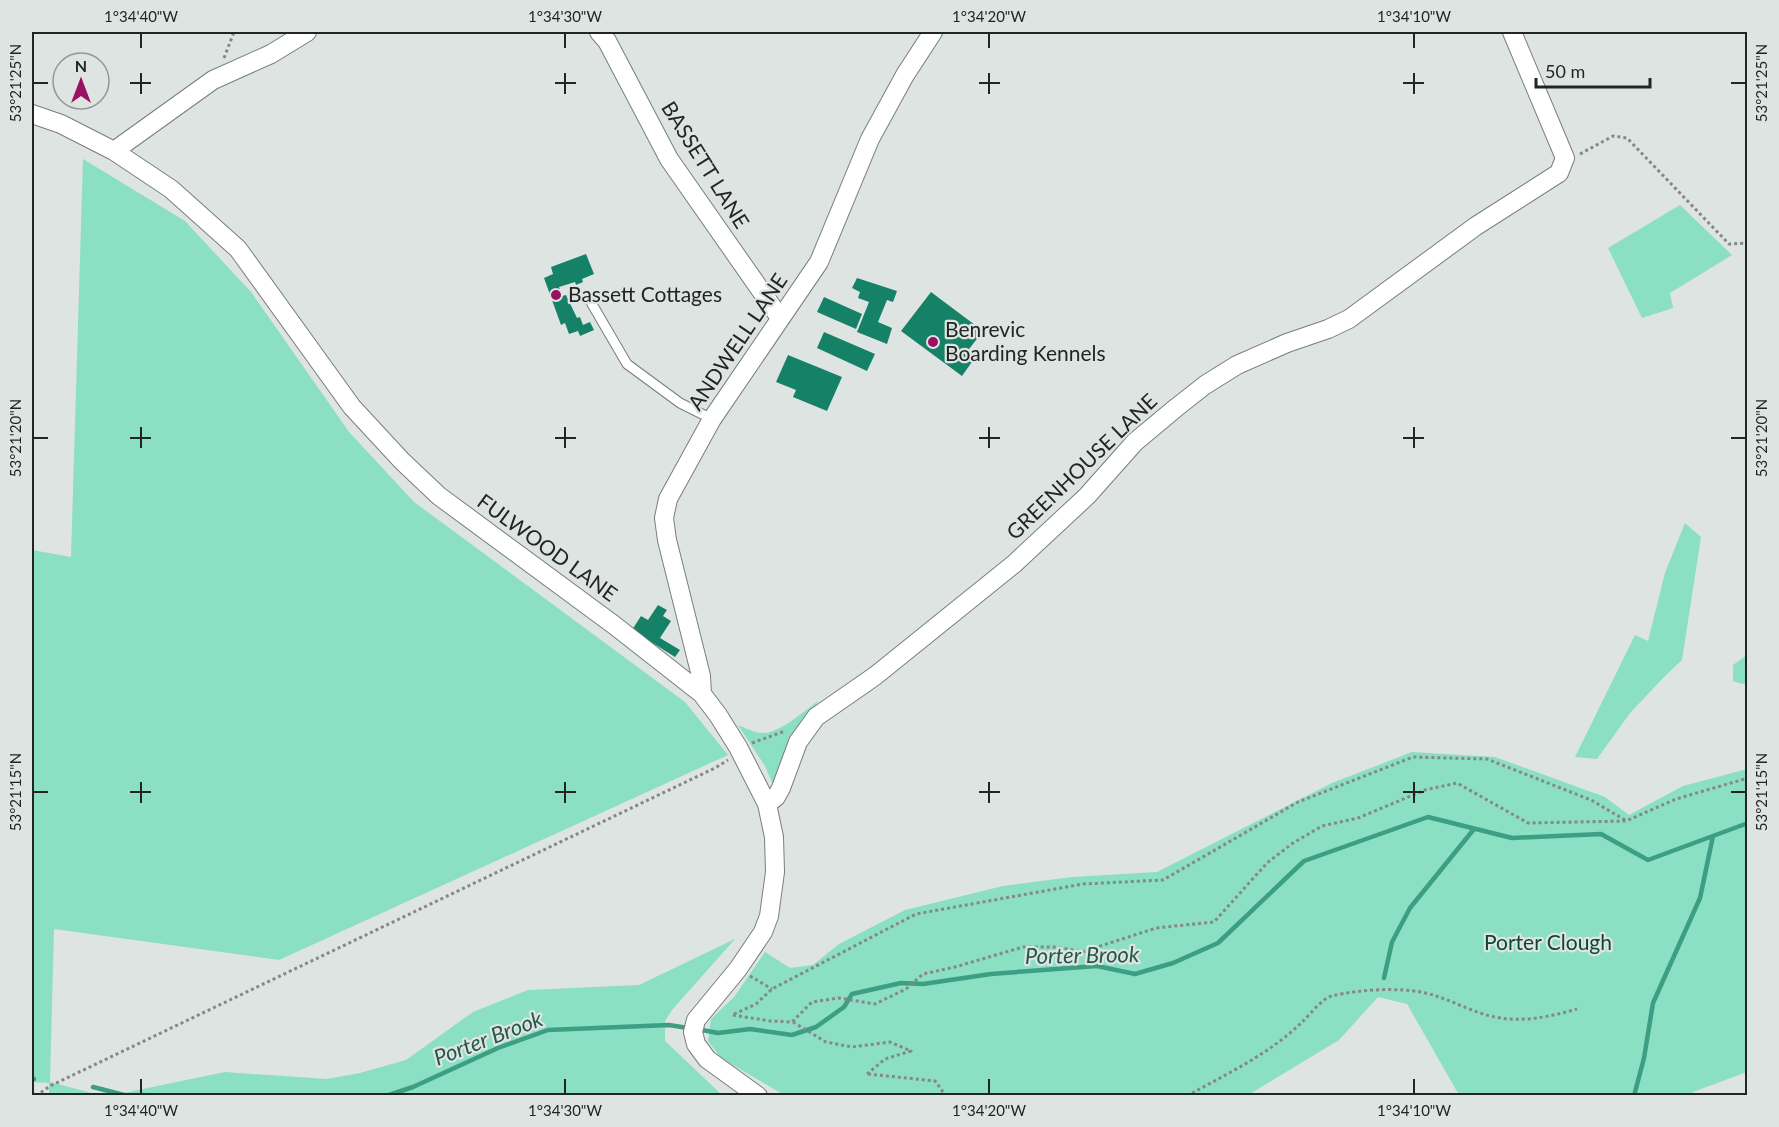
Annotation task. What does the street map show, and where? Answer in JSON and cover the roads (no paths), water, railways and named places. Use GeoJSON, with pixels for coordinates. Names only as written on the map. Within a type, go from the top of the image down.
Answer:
{"type":"FeatureCollection","features":[{"type":"Feature","properties":{"kind":"street"},"geometry":{"type":"LineString","coordinates":[[114,151],[220,77],[271,54],[307,32]]}},
{"type":"Feature","properties":{"kind":"street","name":"BASSETT LANE"},"geometry":{"type":"LineString","coordinates":[[599,32],[607,41],[669,159],[780,318]]}},
{"type":"Feature","properties":{"kind":"street","name":"ANDWELL LANE"},"geometry":{"type":"LineString","coordinates":[[702,694],[701,676],[667,540],[664,518],[668,499],[712,419],[819,262],[870,139],[905,75],[933,32]]}},
{"type":"Feature","properties":{"kind":"street","name":"GREENHOUSE LANE"},"geometry":{"type":"LineString","coordinates":[[767,804],[781,788],[798,742],[816,717],[875,676],[1014,564],[1086,496],[1135,442],[1177,407],[1237,364],[1349,319],[1476,226],[1559,173],[1565,158],[1512,32]]}},
{"type":"Feature","properties":{"kind":"street","name":"FULWOOD LANE"},"geometry":{"type":"LineString","coordinates":[[32,114],[61,124],[114,151],[171,189],[238,249],[352,407],[402,461],[439,496],[614,625],[702,694],[738,747],[767,804],[776,856],[769,916],[763,932],[738,969],[696,1020],[693,1032],[696,1044],[707,1059],[758,1095]]}},
{"type":"Feature","properties":{"kind":"lane"},"geometry":{"type":"LineString","coordinates":[[592,304],[627,364],[680,403],[712,419]]}},
{"type":"Feature","properties":{"kind":"waterway","name":"Porter Brook"},"geometry":{"type":"LineString","coordinates":[[697,1029],[718,1033],[750,1029],[792,1035],[816,1027],[844,1007],[852,994],[901,983],[923,984],[991,974],[1097,966],[1135,974],[1173,963],[1218,943],[1304,861],[1428,817],[1512,838],[1601,834],[1648,860],[1748,823]]}},
{"type":"Feature","properties":{"kind":"waterway"},"geometry":{"type":"LineString","coordinates":[[1384,978],[1392,942],[1410,908],[1474,829]]}},
{"type":"Feature","properties":{"kind":"waterway"},"geometry":{"type":"LineString","coordinates":[[1634,1096],[1644,1058],[1653,1003],[1700,898],[1713,836]]}},
{"type":"Feature","properties":{"kind":"waterway","name":"Porter Brook"},"geometry":{"type":"LineString","coordinates":[[386,1096],[413,1087],[498,1048],[548,1030],[669,1025],[688,1028]]}},
{"type":"Feature","properties":{"kind":"waterway","name":"Porter Brook"},"geometry":{"type":"LineString","coordinates":[[93,1087],[128,1096]]}},
{"type":"Feature","properties":{"kind":"place","name":"Bassett Cottages"},"geometry":{"type":"Point","coordinates":[556,295]}},
{"type":"Feature","properties":{"kind":"place","name":"Benrevic Boarding Kennels"},"geometry":{"type":"Point","coordinates":[933,342]}},
{"type":"Feature","properties":{"kind":"park label","name":"Porter Clough"},"geometry":{"type":"Point","coordinates":[1548,943]}}]}
